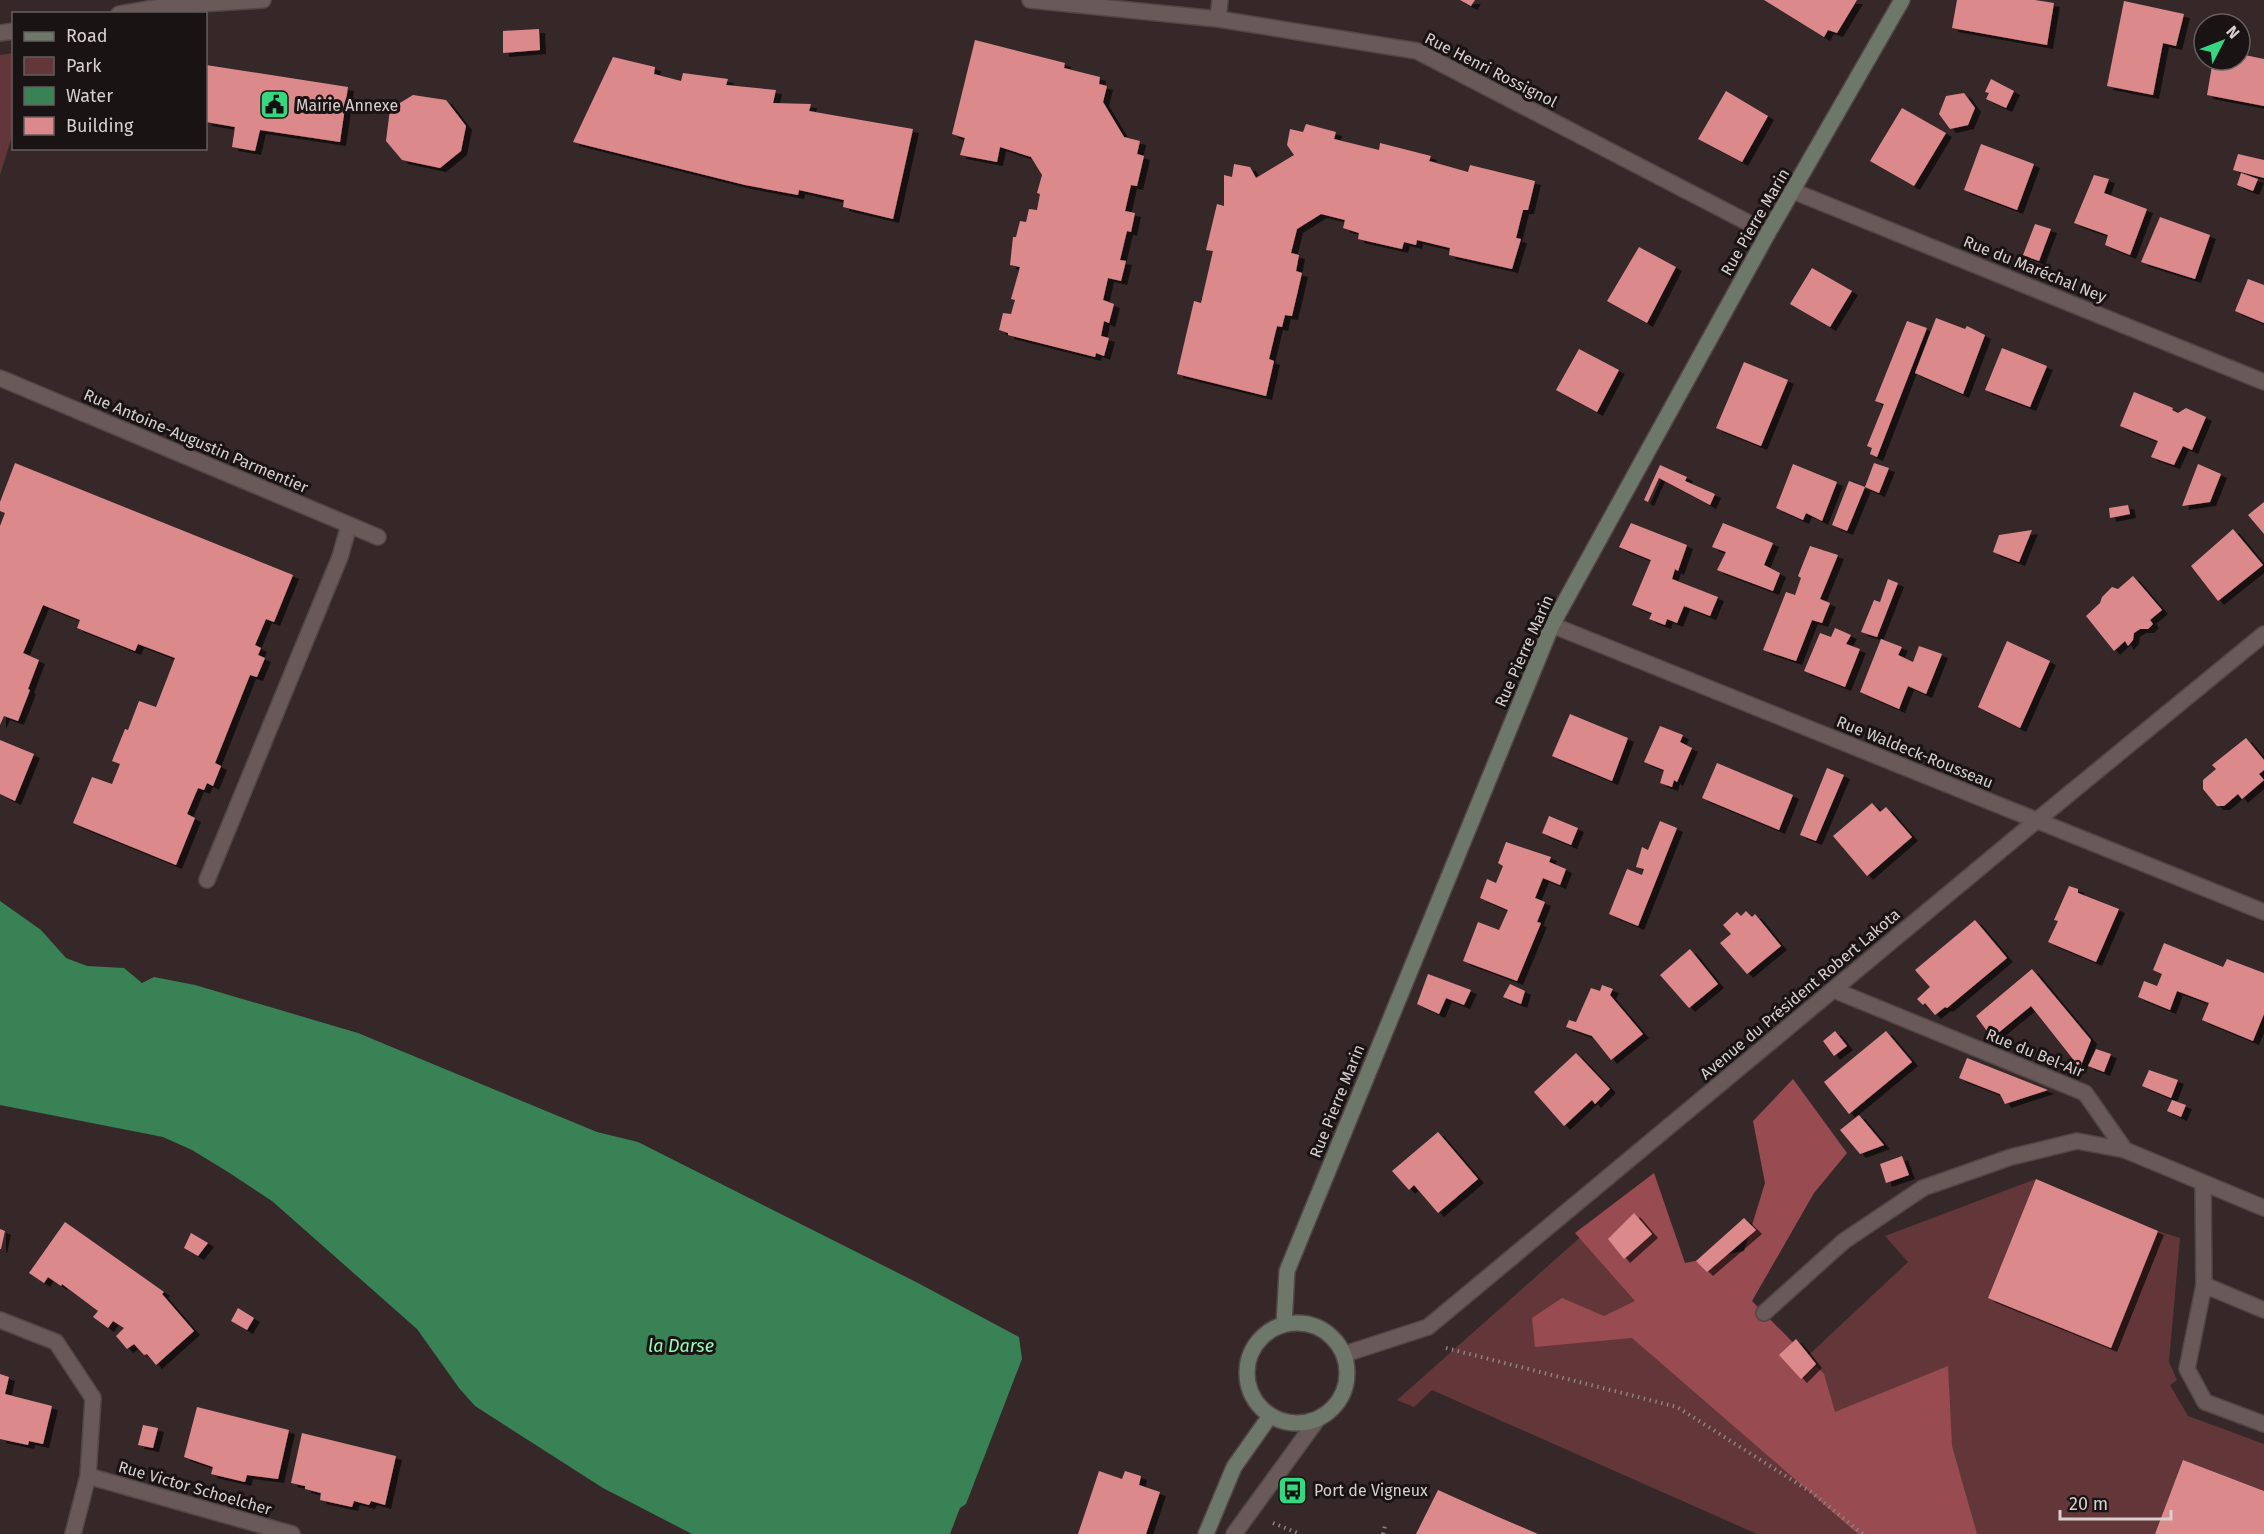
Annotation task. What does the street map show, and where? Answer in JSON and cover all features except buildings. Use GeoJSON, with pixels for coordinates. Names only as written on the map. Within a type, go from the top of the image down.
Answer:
{"type":"FeatureCollection","features":[{"type":"Feature","properties":{"kind":"street"},"geometry":{"type":"LineString","coordinates":[[131,12],[166,6],[263,0]]}},
{"type":"Feature","properties":{"kind":"street","name":"Rue Henri Rossignol"},"geometry":{"type":"LineString","coordinates":[[1030,0],[1218,19],[1417,51],[1768,233]]}},
{"type":"Feature","properties":{"kind":"street"},"geometry":{"type":"LineString","coordinates":[[1218,19],[1220,0]]}},
{"type":"Feature","properties":{"kind":"street","name":"Rue Pierre Marin"},"geometry":{"type":"LineString","coordinates":[[1284,1324],[1287,1271],[1552,625],[1768,233],[1902,0]]}},
{"type":"Feature","properties":{"kind":"street","name":"Rue du Maréchal Ney"},"geometry":{"type":"LineString","coordinates":[[1793,190],[2264,382]]}},
{"type":"Feature","properties":{"kind":"street","name":"Rue Antoine-Augustin Parmentier"},"geometry":{"type":"LineString","coordinates":[[0,378],[378,537]]}},
{"type":"Feature","properties":{"kind":"street"},"geometry":{"type":"LineString","coordinates":[[207,880],[350,525]]}},
{"type":"Feature","properties":{"kind":"street","name":"Rue Waldeck-Rousseau"},"geometry":{"type":"LineString","coordinates":[[1552,625],[2264,912]]}},
{"type":"Feature","properties":{"kind":"street","name":"Avenue du Président Robert Lakota"},"geometry":{"type":"LineString","coordinates":[[1344,1354],[1428,1327],[2264,634]]}},
{"type":"Feature","properties":{"kind":"street","name":"Rue du Bel-Air"},"geometry":{"type":"LineString","coordinates":[[1834,990],[2085,1094],[2125,1150]]}},
{"type":"Feature","properties":{"kind":"street"},"geometry":{"type":"LineString","coordinates":[[1764,1313],[1845,1241],[1923,1188],[2011,1157],[2077,1141],[2125,1150],[2264,1208]]}},
{"type":"Feature","properties":{"kind":"street"},"geometry":{"type":"LineString","coordinates":[[2203,1183],[2204,1286],[2187,1369],[2205,1402],[2264,1424]]}},
{"type":"Feature","properties":{"kind":"street"},"geometry":{"type":"LineString","coordinates":[[2204,1286],[2264,1310]]}},
{"type":"Feature","properties":{"kind":"street"},"geometry":{"type":"LineString","coordinates":[[0,1320],[56,1342],[93,1398],[88,1476],[73,1534]]}},
{"type":"Feature","properties":{"kind":"street"},"geometry":{"type":"LineString","coordinates":[[1298,1322],[1326,1331],[1337,1341],[1344,1354],[1348,1369],[1347,1385],[1341,1400],[1330,1412],[1317,1420],[1301,1424],[1285,1422],[1270,1416],[1258,1405],[1250,1390],[1247,1374],[1249,1357],[1257,1342],[1268,1331],[1284,1324],[1298,1322]]}},
{"type":"Feature","properties":{"kind":"street"},"geometry":{"type":"LineString","coordinates":[[1206,1534],[1234,1467],[1270,1416]]}},
{"type":"Feature","properties":{"kind":"street"},"geometry":{"type":"LineString","coordinates":[[1234,1534],[1317,1420]]}},
{"type":"Feature","properties":{"kind":"street","name":"Rue Victor Schoelcher"},"geometry":{"type":"LineString","coordinates":[[88,1476],[292,1534]]}},
{"type":"Feature","properties":{"kind":"path"},"geometry":{"type":"LineString","coordinates":[[1428,1327],[1445,1348],[1677,1407],[1811,1492],[1863,1534]]}},
{"type":"Feature","properties":{"kind":"path"},"geometry":{"type":"LineString","coordinates":[[1383,1534],[1385,1526]]}},
{"type":"Feature","properties":{"kind":"green space"},"geometry":{"type":"Polygon","coordinates":[[[12,53],[12,136],[0,175],[0,55],[12,53]]]}},
{"type":"Feature","properties":{"kind":"green space"},"geometry":{"type":"Polygon","coordinates":[[[2036,1179],[1988,1298],[2111,1348],[2158,1231],[2180,1238],[2169,1362],[2177,1380],[2170,1385],[2188,1416],[2264,1444],[2264,1491],[2183,1460],[2155,1534],[1757,1534],[1432,1390],[1414,1407],[1397,1400],[1603,1217],[1782,1380],[1908,1262],[1885,1236],[2036,1179]]]}},
{"type":"Feature","properties":{"kind":"shaded area"},"geometry":{"type":"Polygon","coordinates":[[[1793,1079],[1847,1153],[1814,1193],[1752,1301],[1824,1374],[1835,1412],[1948,1366],[1952,1446],[1977,1534],[1858,1534],[1632,1338],[1535,1347],[1532,1318],[1562,1298],[1604,1316],[1635,1301],[1575,1233],[1654,1173],[1685,1263],[1744,1251],[1765,1183],[1753,1121],[1793,1079]]]}},
{"type":"Feature","properties":{"kind":"water","name":"la Darse"},"geometry":{"type":"Polygon","coordinates":[[[0,901],[41,930],[66,958],[87,966],[124,968],[142,983],[154,977],[195,985],[358,1033],[597,1132],[638,1142],[918,1283],[1019,1337],[1022,1359],[966,1504],[960,1508],[950,1534],[692,1534],[603,1488],[475,1406],[459,1388],[417,1329],[272,1201],[228,1172],[192,1150],[163,1137],[0,1105],[0,901]]]}},
{"type":"Feature","properties":{"kind":"place","name":"Mairie Annexe"},"geometry":{"type":"Point","coordinates":[275,105]}},
{"type":"Feature","properties":{"kind":"place","name":"Port de Vigneux"},"geometry":{"type":"Point","coordinates":[1293,1490]}}]}
